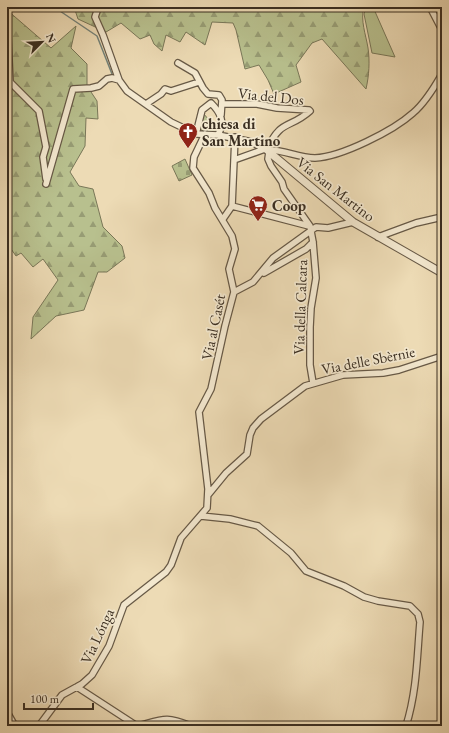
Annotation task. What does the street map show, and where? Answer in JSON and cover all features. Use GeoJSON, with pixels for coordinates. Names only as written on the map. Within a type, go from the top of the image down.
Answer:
{"type":"FeatureCollection","features":[{"type":"Feature","properties":{"kind":"street"},"geometry":{"type":"LineString","coordinates":[[430,7],[442,30]]}},
{"type":"Feature","properties":{"kind":"street"},"geometry":{"type":"LineString","coordinates":[[97,11],[95,17],[103,35],[118,80],[127,91],[171,122],[196,134],[202,110],[211,103],[221,115]]}},
{"type":"Feature","properties":{"kind":"street"},"geometry":{"type":"LineString","coordinates":[[7,16],[10,82],[39,111],[46,147],[43,157],[46,184],[73,89],[99,86],[107,79],[112,78],[118,80]]}},
{"type":"Feature","properties":{"kind":"street"},"geometry":{"type":"LineString","coordinates":[[178,63],[195,73],[199,82],[208,94],[219,95],[222,104],[222,128],[218,135]]}},
{"type":"Feature","properties":{"kind":"street"},"geometry":{"type":"LineString","coordinates":[[234,160],[267,150],[312,158],[331,157],[381,134],[413,113],[432,91],[442,74]]}},
{"type":"Feature","properties":{"kind":"street"},"geometry":{"type":"LineString","coordinates":[[146,104],[161,94],[165,88],[171,91],[199,82]]}},
{"type":"Feature","properties":{"kind":"street","name":"Via del Dos"},"geometry":{"type":"LineString","coordinates":[[222,104],[256,104],[277,108],[310,111],[278,129],[267,150]]}},
{"type":"Feature","properties":{"kind":"street","name":"Via San Martino"},"geometry":{"type":"LineString","coordinates":[[196,134],[235,137],[252,142],[267,150],[353,222],[442,273]]}},
{"type":"Feature","properties":{"kind":"street","name":"Via al Casét"},"geometry":{"type":"LineString","coordinates":[[205,134],[194,157],[192,168],[209,193],[215,208],[223,219],[232,236],[235,249],[229,269],[234,292],[224,326],[211,388],[199,412],[208,495]]}},
{"type":"Feature","properties":{"kind":"street"},"geometry":{"type":"LineString","coordinates":[[223,219],[232,206],[235,137]]}},
{"type":"Feature","properties":{"kind":"street","name":"Via della Calcara"},"geometry":{"type":"LineString","coordinates":[[267,150],[268,159],[271,166],[282,182],[284,189],[311,229],[314,242],[316,278],[311,308],[310,328],[310,365],[313,383]]}},
{"type":"Feature","properties":{"kind":"street"},"geometry":{"type":"LineString","coordinates":[[232,206],[311,229]]}},
{"type":"Feature","properties":{"kind":"street"},"geometry":{"type":"LineString","coordinates":[[378,237],[416,223],[442,217]]}},
{"type":"Feature","properties":{"kind":"street","name":"Via della Calcara"},"geometry":{"type":"LineString","coordinates":[[234,292],[247,286],[259,276],[273,258],[311,229],[316,227],[328,228],[353,222]]}},
{"type":"Feature","properties":{"kind":"street"},"geometry":{"type":"LineString","coordinates":[[259,276],[306,249],[314,242]]}},
{"type":"Feature","properties":{"kind":"street","name":"Via delle Sbèrnie"},"geometry":{"type":"LineString","coordinates":[[208,495],[226,473],[248,454],[250,435],[257,424],[305,386],[343,375],[384,373],[399,370],[442,356]]}},
{"type":"Feature","properties":{"kind":"street","name":"Via Lónga"},"geometry":{"type":"LineString","coordinates":[[39,726],[62,695],[77,687],[92,675],[101,662],[124,605],[166,572],[171,565],[181,538],[207,508],[208,495]]}},
{"type":"Feature","properties":{"kind":"street"},"geometry":{"type":"LineString","coordinates":[[201,516],[230,519],[258,526],[291,553],[306,571],[344,586],[364,597],[378,601],[410,606],[418,614],[420,622],[418,671],[413,703],[406,726]]}},
{"type":"Feature","properties":{"kind":"street"},"geometry":{"type":"LineString","coordinates":[[77,687],[138,726],[160,719],[168,719],[191,726]]}},
{"type":"Feature","properties":{"kind":"street"},"geometry":{"type":"LineString","coordinates":[[7,712],[15,726]]}},
{"type":"Feature","properties":{"kind":"green space"},"geometry":{"type":"Polygon","coordinates":[[[74,7],[364,7],[363,22],[369,58],[366,89],[322,39],[312,43],[296,65],[301,82],[274,94],[259,65],[245,69],[233,23],[212,22],[205,45],[186,32],[180,42],[166,35],[162,51],[154,44],[150,35],[140,39],[121,23],[106,32],[78,19],[74,7]]]}},
{"type":"Feature","properties":{"kind":"green space"},"geometry":{"type":"Polygon","coordinates":[[[366,7],[373,7],[395,57],[372,53],[364,14],[366,7]]]}},
{"type":"Feature","properties":{"kind":"green space"},"geometry":{"type":"Polygon","coordinates":[[[433,7],[442,7],[442,24],[433,7]]]}},
{"type":"Feature","properties":{"kind":"green space"},"geometry":{"type":"Polygon","coordinates":[[[7,10],[51,48],[76,26],[71,48],[87,64],[87,86],[97,101],[98,119],[86,118],[85,146],[70,172],[79,186],[93,189],[103,227],[122,246],[125,258],[107,272],[98,272],[84,310],[56,316],[31,339],[33,317],[58,280],[43,259],[33,267],[21,253],[16,256],[9,246],[7,237],[7,10]]]}},
{"type":"Feature","properties":{"kind":"green space"},"geometry":{"type":"Polygon","coordinates":[[[202,112],[219,131],[219,132],[198,130],[202,112]]]}},
{"type":"Feature","properties":{"kind":"green space"},"geometry":{"type":"Polygon","coordinates":[[[185,159],[192,175],[179,181],[172,166],[185,159]]]}},
{"type":"Feature","properties":{"kind":"waterway"},"geometry":{"type":"LineString","coordinates":[[54,7],[97,36],[112,74]]}},
{"type":"Feature","properties":{"kind":"place","name":"chiesa di San Martino"},"geometry":{"type":"Point","coordinates":[188,149]}},
{"type":"Feature","properties":{"kind":"place","name":"Coop"},"geometry":{"type":"Point","coordinates":[258,222]}}]}
